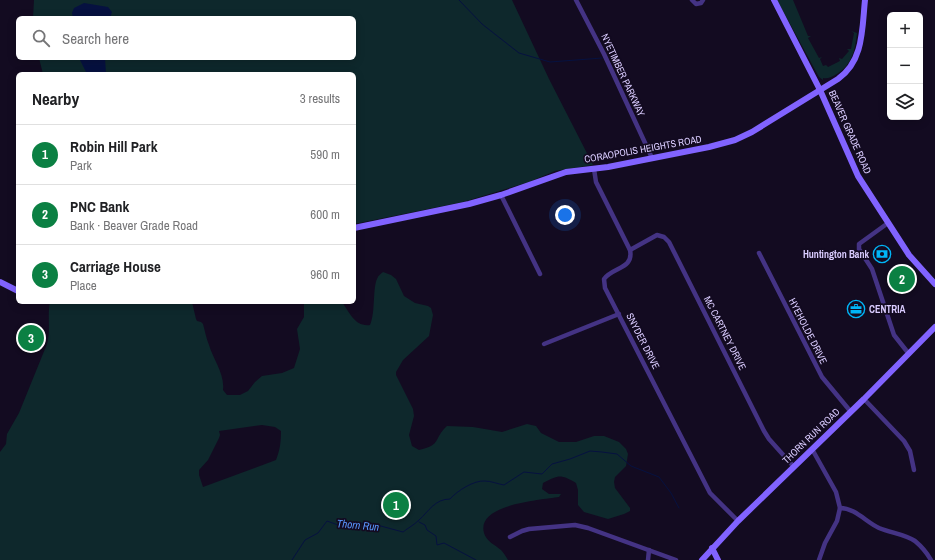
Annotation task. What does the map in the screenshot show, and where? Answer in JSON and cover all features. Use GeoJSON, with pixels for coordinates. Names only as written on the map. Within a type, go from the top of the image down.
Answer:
{"type":"FeatureCollection","features":[{"type":"Feature","properties":{"kind":"street","name":"NYETIMBER PARKWAY"},"geometry":{"type":"LineString","coordinates":[[576,0],[604,54],[652,158]]}},
{"type":"Feature","properties":{"kind":"street"},"geometry":{"type":"LineString","coordinates":[[692,0],[696,4],[701,3],[703,0]]}},
{"type":"Feature","properties":{"kind":"street","name":"BEAVER GRADE ROAD"},"geometry":{"type":"LineString","coordinates":[[774,0],[820,90],[854,168],[909,255],[935,284]]}},
{"type":"Feature","properties":{"kind":"street","name":"CORAOPOLIS HEIGHTS ROAD"},"geometry":{"type":"LineString","coordinates":[[356,228],[469,204],[501,195],[566,172],[594,169],[709,147],[740,138],[846,73],[856,59],[860,43],[865,0]]}},
{"type":"Feature","properties":{"kind":"street"},"geometry":{"type":"LineString","coordinates":[[594,169],[595,179],[598,186],[630,250]]}},
{"type":"Feature","properties":{"kind":"street"},"geometry":{"type":"LineString","coordinates":[[501,195],[540,274]]}},
{"type":"Feature","properties":{"kind":"street"},"geometry":{"type":"LineString","coordinates":[[888,223],[859,244],[859,249],[872,269],[894,335],[909,354]]}},
{"type":"Feature","properties":{"kind":"street","name":"MC CARTNEY DRIVE"},"geometry":{"type":"LineString","coordinates":[[630,250],[657,235],[664,237],[669,242],[764,431],[769,439],[794,467]]}},
{"type":"Feature","properties":{"kind":"street","name":"SNYDER DRIVE"},"geometry":{"type":"LineString","coordinates":[[630,250],[631,258],[629,263],[609,274],[604,279],[606,288],[710,493],[738,521]]}},
{"type":"Feature","properties":{"kind":"street","name":"HYEHOLDE DRIVE"},"geometry":{"type":"LineString","coordinates":[[759,252],[822,377],[850,412]]}},
{"type":"Feature","properties":{"kind":"street"},"geometry":{"type":"LineString","coordinates":[[0,282],[16,290]]}},
{"type":"Feature","properties":{"kind":"street"},"geometry":{"type":"LineString","coordinates":[[544,344],[619,314]]}},
{"type":"Feature","properties":{"kind":"street","name":"THORN RUN ROAD"},"geometry":{"type":"LineString","coordinates":[[702,560],[738,521],[864,399],[935,327]]}},
{"type":"Feature","properties":{"kind":"street"},"geometry":{"type":"LineString","coordinates":[[864,399],[904,441],[910,451],[914,470]]}},
{"type":"Feature","properties":{"kind":"street"},"geometry":{"type":"LineString","coordinates":[[812,449],[835,488],[840,508],[837,521],[825,543],[819,560]]}},
{"type":"Feature","properties":{"kind":"street"},"geometry":{"type":"LineString","coordinates":[[840,508],[850,510],[878,527],[906,536],[914,541],[931,560]]}},
{"type":"Feature","properties":{"kind":"street"},"geometry":{"type":"LineString","coordinates":[[510,537],[522,531],[575,525],[588,528],[676,560]]}},
{"type":"Feature","properties":{"kind":"street"},"geometry":{"type":"LineString","coordinates":[[712,548],[718,560]]}},
{"type":"Feature","properties":{"kind":"street"},"geometry":{"type":"LineString","coordinates":[[648,560],[649,550]]}},
{"type":"Feature","properties":{"kind":"green space"},"geometry":{"type":"Polygon","coordinates":[[[34,0],[512,0],[549,79],[593,165],[555,171],[529,182],[463,202],[356,224],[356,72],[42,72],[40,60],[356,60],[356,16],[33,16],[34,0]]]}},
{"type":"Feature","properties":{"kind":"green space"},"geometry":{"type":"Polygon","coordinates":[[[777,0],[793,0],[808,36],[811,36],[808,38],[819,58],[822,57],[820,59],[823,66],[826,65],[828,67],[840,61],[839,58],[842,59],[849,51],[847,49],[851,49],[854,33],[851,31],[857,33],[852,57],[841,71],[829,78],[823,78],[823,80],[819,77],[777,0]]]}},
{"type":"Feature","properties":{"kind":"green space"},"geometry":{"type":"Polygon","coordinates":[[[383,272],[391,275],[396,279],[404,296],[415,303],[428,306],[431,308],[433,315],[429,336],[403,360],[396,372],[396,375],[413,409],[414,416],[409,435],[412,446],[419,450],[431,446],[447,426],[473,427],[502,432],[527,424],[536,426],[541,433],[559,442],[576,442],[594,436],[604,436],[619,442],[626,449],[628,454],[626,466],[615,477],[614,482],[615,488],[630,508],[630,511],[608,519],[584,512],[578,505],[578,490],[576,483],[563,477],[556,477],[543,483],[542,489],[549,494],[561,494],[559,497],[512,505],[499,510],[490,516],[484,523],[485,536],[491,543],[501,550],[508,560],[0,560],[0,452],[6,444],[7,434],[19,413],[47,344],[49,334],[50,304],[192,304],[196,319],[203,324],[211,350],[221,372],[223,390],[227,395],[240,395],[248,391],[262,376],[282,373],[294,368],[300,349],[297,329],[304,317],[304,304],[343,304],[350,315],[357,322],[360,324],[370,325],[373,313],[376,281],[383,272]],[[262,425],[219,431],[219,438],[208,460],[199,470],[203,487],[276,460],[280,446],[281,431],[275,427],[262,425]]]}},
{"type":"Feature","properties":{"kind":"shaded area"},"geometry":{"type":"Polygon","coordinates":[[[84,3],[108,7],[112,12],[111,16],[73,16],[74,8],[84,3]]]}},
{"type":"Feature","properties":{"kind":"shaded area"},"geometry":{"type":"Polygon","coordinates":[[[80,60],[105,60],[106,72],[86,72],[80,60]]]}},
{"type":"Feature","properties":{"kind":"waterway"},"geometry":{"type":"LineString","coordinates":[[459,0],[482,24],[519,53],[550,62],[602,58]]}},
{"type":"Feature","properties":{"kind":"waterway","name":"Thorn Run"},"geometry":{"type":"LineString","coordinates":[[292,560],[305,540],[318,533],[327,521],[338,525],[349,522],[377,525],[403,532],[417,522],[436,503],[450,499],[471,484],[481,481],[490,481],[504,485],[524,472],[542,474],[552,464],[590,451],[617,454],[631,466],[659,477],[671,493],[679,508]]}},
{"type":"Feature","properties":{"kind":"waterway"},"geometry":{"type":"LineString","coordinates":[[419,522],[425,525],[427,530],[436,536],[437,545],[444,543],[476,560]]}},
{"type":"Feature","properties":{"kind":"place","name":"Huntington Bank"},"geometry":{"type":"Point","coordinates":[882,254]}},
{"type":"Feature","properties":{"kind":"place","name":"PNC Bank"},"geometry":{"type":"Point","coordinates":[902,279]}},
{"type":"Feature","properties":{"kind":"place","name":"CENTRIA"},"geometry":{"type":"Point","coordinates":[856,309]}},
{"type":"Feature","properties":{"kind":"place","name":"Carriage House"},"geometry":{"type":"Point","coordinates":[31,338]}},
{"type":"Feature","properties":{"kind":"place","name":"Robin Hill Park"},"geometry":{"type":"Point","coordinates":[396,505]}}]}
